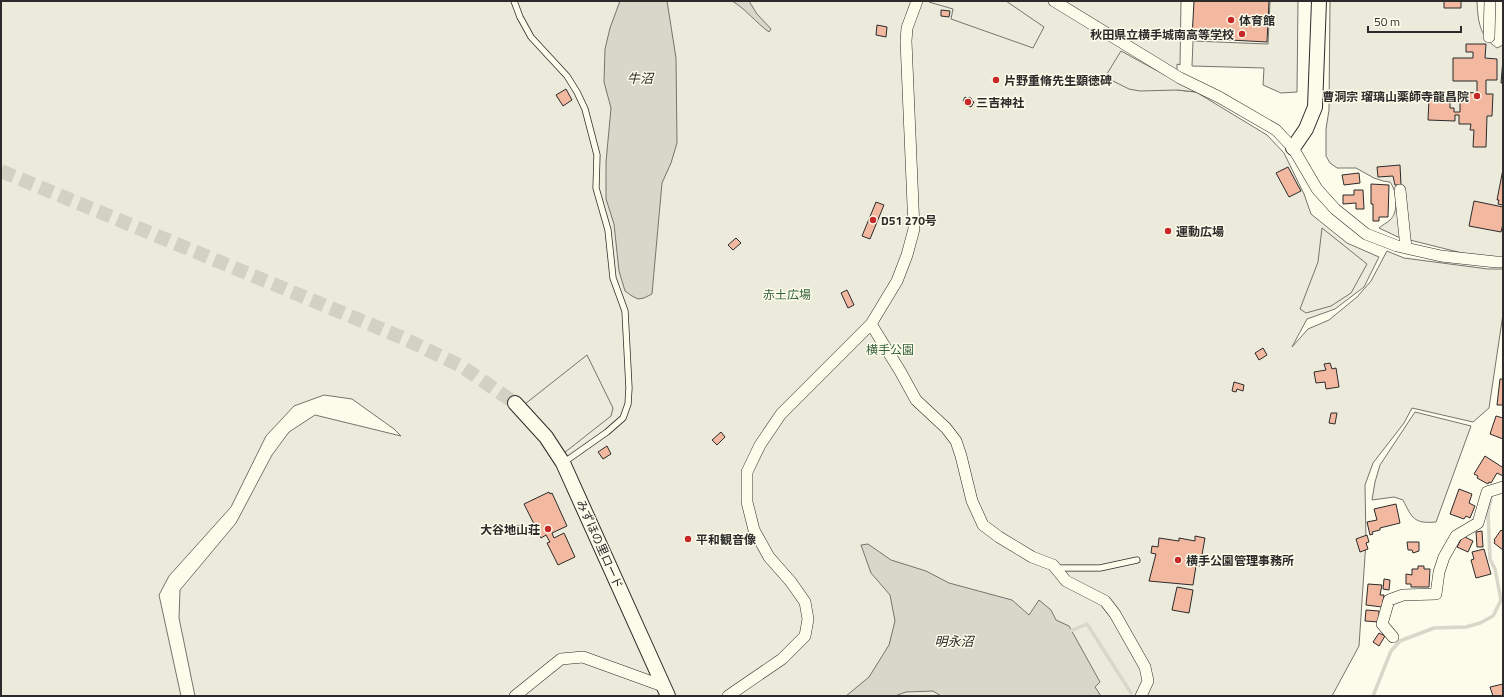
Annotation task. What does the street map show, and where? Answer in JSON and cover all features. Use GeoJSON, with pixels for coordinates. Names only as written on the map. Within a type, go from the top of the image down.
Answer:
{"type":"FeatureCollection","features":[{"type":"Feature","properties":{"kind":"street"},"geometry":{"type":"LineString","coordinates":[[728,696],[782,659],[805,636],[808,619],[805,602],[791,582],[769,557],[754,530],[747,502],[747,472],[760,445],[781,414],[871,324],[897,282],[914,229],[906,41],[907,28],[917,1]]}},
{"type":"Feature","properties":{"kind":"street"},"geometry":{"type":"LineString","coordinates":[[1054,1],[1180,78],[1219,97],[1276,130],[1293,148],[1317,188],[1335,209],[1366,234],[1396,246],[1441,256],[1503,262]]}},
{"type":"Feature","properties":{"kind":"street"},"geometry":{"type":"LineString","coordinates":[[1293,148],[1306,129],[1315,107],[1319,1]]}},
{"type":"Feature","properties":{"kind":"street"},"geometry":{"type":"LineString","coordinates":[[1488,38],[1490,1]]}},
{"type":"Feature","properties":{"kind":"street"},"geometry":{"type":"LineString","coordinates":[[1400,190],[1406,248]]}},
{"type":"Feature","properties":{"kind":"street"},"geometry":{"type":"LineString","coordinates":[[871,324],[916,400],[946,428],[956,441],[962,456],[972,501],[983,525],[999,537],[1032,557],[1053,565],[1066,581],[1105,601],[1115,614],[1145,667],[1148,681],[1141,696]]}},
{"type":"Feature","properties":{"kind":"street","name":"みずほの里ロード"},"geometry":{"type":"LineString","coordinates":[[515,403],[546,437],[563,463],[665,691]]}},
{"type":"Feature","properties":{"kind":"street"},"geometry":{"type":"LineString","coordinates":[[1393,637],[1382,624],[1389,600],[1403,595],[1436,594],[1439,572],[1444,557],[1456,536],[1478,523],[1487,492],[1503,488]]}},
{"type":"Feature","properties":{"kind":"street"},"geometry":{"type":"LineString","coordinates":[[515,696],[560,659],[583,657],[665,691]]}},
{"type":"Feature","properties":{"kind":"lane"},"geometry":{"type":"LineString","coordinates":[[514,1],[520,17],[531,37],[567,76],[585,109],[597,155],[596,188],[608,230],[613,278],[625,311],[629,388],[628,404],[623,418],[607,432],[563,463]]}},
{"type":"Feature","properties":{"kind":"lane"},"geometry":{"type":"LineString","coordinates":[[1055,568],[1100,568],[1136,560]]}},
{"type":"Feature","properties":{"kind":"green space","name":"横手公園"},"geometry":{"type":"Polygon","coordinates":[[[1,1],[1181,1],[1180,65],[1177,64],[1177,90],[1196,92],[1267,135],[1284,153],[1304,194],[1311,214],[1347,243],[1379,257],[1364,287],[1335,309],[1307,319],[1292,347],[1308,329],[1329,320],[1357,297],[1371,281],[1387,251],[1404,258],[1488,269],[1503,269],[1503,314],[1489,408],[1473,422],[1412,408],[1404,423],[1373,463],[1365,485],[1366,541],[1359,646],[1332,696],[195,696],[179,618],[180,590],[236,523],[272,455],[289,432],[315,415],[401,436],[394,429],[352,399],[324,395],[294,406],[266,436],[231,507],[169,576],[159,595],[181,696],[1,696],[1,1]]]}},
{"type":"Feature","properties":{"kind":"green space"},"geometry":{"type":"Polygon","coordinates":[[[1330,1],[1477,1],[1479,21],[1483,33],[1486,38],[1497,48],[1503,45],[1503,258],[1474,256],[1398,237],[1379,228],[1390,220],[1395,212],[1396,201],[1390,182],[1374,178],[1356,168],[1337,168],[1330,163],[1326,156],[1326,129],[1329,110],[1330,1]]]}},
{"type":"Feature","properties":{"kind":"green space"},"geometry":{"type":"Polygon","coordinates":[[[1415,412],[1471,426],[1436,522],[1418,521],[1409,511],[1403,500],[1394,497],[1372,500],[1380,465],[1415,412]]]}},
{"type":"Feature","properties":{"kind":"shaded area"},"geometry":{"type":"Polygon","coordinates":[[[1006,1],[1044,27],[1033,48],[951,19],[953,9],[929,2],[1006,1]]]}},
{"type":"Feature","properties":{"kind":"shaded area"},"geometry":{"type":"Polygon","coordinates":[[[1270,1],[1298,1],[1297,92],[1281,93],[1263,85],[1264,68],[1192,66],[1193,41],[1268,44],[1270,1]]]}},
{"type":"Feature","properties":{"kind":"shaded area"},"geometry":{"type":"Polygon","coordinates":[[[1121,51],[1196,92],[1177,90],[1140,91],[1129,89],[1105,77],[1121,51]]]}},
{"type":"Feature","properties":{"kind":"shaded area"},"geometry":{"type":"Polygon","coordinates":[[[1322,228],[1367,264],[1351,293],[1331,306],[1306,313],[1300,309],[1318,262],[1322,228]]]}},
{"type":"Feature","properties":{"kind":"shaded area"},"geometry":{"type":"Polygon","coordinates":[[[587,355],[613,408],[611,416],[564,453],[525,404],[587,355]]]}},
{"type":"Feature","properties":{"kind":"water","name":"牛沼"},"geometry":{"type":"Polygon","coordinates":[[[620,1],[667,1],[676,58],[677,143],[671,163],[662,183],[652,294],[638,299],[625,291],[619,271],[614,224],[606,199],[606,162],[611,108],[604,82],[605,49],[610,28],[620,1]]]}},
{"type":"Feature","properties":{"kind":"water"},"geometry":{"type":"Polygon","coordinates":[[[732,1],[749,1],[757,14],[771,29],[769,32],[742,8],[732,1]]]}},
{"type":"Feature","properties":{"kind":"water","name":"明永沼"},"geometry":{"type":"Polygon","coordinates":[[[868,544],[891,560],[926,571],[949,583],[1012,600],[1029,615],[1039,600],[1051,610],[1056,620],[1069,626],[1100,682],[1095,687],[1101,696],[941,696],[933,691],[906,692],[895,696],[846,696],[869,677],[889,645],[895,621],[890,595],[871,573],[861,545],[868,544]]]}},
{"type":"Feature","properties":{"kind":"building","name":"体育館"},"geometry":{"type":"Polygon","coordinates":[[[1194,1],[1269,1],[1267,42],[1192,38],[1194,1]]]}},
{"type":"Feature","properties":{"kind":"building"},"geometry":{"type":"Polygon","coordinates":[[[1444,1],[1461,1],[1461,8],[1444,8],[1444,1]]]}},
{"type":"Feature","properties":{"kind":"building"},"geometry":{"type":"Polygon","coordinates":[[[941,10],[950,11],[949,17],[941,16],[941,10]]]}},
{"type":"Feature","properties":{"kind":"building"},"geometry":{"type":"Polygon","coordinates":[[[877,25],[887,27],[886,37],[876,35],[877,25]]]}},
{"type":"Feature","properties":{"kind":"building","name":"曹洞宗 瑠璃山薬師寺龍昌院"},"geometry":{"type":"Polygon","coordinates":[[[1466,44],[1486,44],[1485,58],[1497,59],[1497,80],[1486,80],[1486,94],[1493,94],[1492,116],[1487,116],[1486,147],[1473,147],[1474,130],[1470,130],[1471,124],[1459,124],[1459,115],[1455,115],[1455,121],[1428,120],[1429,99],[1450,99],[1450,108],[1454,108],[1454,112],[1460,112],[1460,92],[1477,93],[1477,81],[1453,81],[1453,58],[1473,58],[1473,52],[1466,52],[1466,44]]]}},
{"type":"Feature","properties":{"kind":"building"},"geometry":{"type":"Polygon","coordinates":[[[1503,59],[1503,83],[1501,83],[1503,59]]]}},
{"type":"Feature","properties":{"kind":"building"},"geometry":{"type":"Polygon","coordinates":[[[566,89],[572,100],[563,106],[556,95],[566,89]]]}},
{"type":"Feature","properties":{"kind":"building","name":"三吉神社"},"geometry":{"type":"Polygon","coordinates":[[[965,97],[968,99],[969,97],[974,102],[971,107],[964,104],[965,102],[963,101],[965,97]]]}},
{"type":"Feature","properties":{"kind":"building"},"geometry":{"type":"Polygon","coordinates":[[[1400,165],[1401,185],[1395,185],[1393,176],[1378,177],[1377,167],[1400,165]]]}},
{"type":"Feature","properties":{"kind":"building"},"geometry":{"type":"Polygon","coordinates":[[[1288,167],[1301,191],[1289,197],[1276,173],[1288,167]]]}},
{"type":"Feature","properties":{"kind":"building"},"geometry":{"type":"Polygon","coordinates":[[[1503,169],[1503,205],[1498,204],[1499,200],[1497,200],[1503,169]]]}},
{"type":"Feature","properties":{"kind":"building"},"geometry":{"type":"Polygon","coordinates":[[[1359,173],[1360,183],[1344,185],[1342,175],[1359,173]]]}},
{"type":"Feature","properties":{"kind":"building"},"geometry":{"type":"Polygon","coordinates":[[[1371,184],[1389,185],[1388,217],[1379,217],[1379,221],[1373,221],[1371,184]]]}},
{"type":"Feature","properties":{"kind":"building"},"geometry":{"type":"Polygon","coordinates":[[[1354,190],[1363,190],[1364,209],[1356,209],[1356,203],[1343,204],[1343,195],[1354,195],[1354,190]]]}},
{"type":"Feature","properties":{"kind":"building"},"geometry":{"type":"Polygon","coordinates":[[[1474,201],[1503,207],[1503,224],[1501,232],[1469,226],[1474,201]]]}},
{"type":"Feature","properties":{"kind":"building","name":"D51 270号"},"geometry":{"type":"Polygon","coordinates":[[[876,202],[884,205],[870,239],[862,236],[876,202]]]}},
{"type":"Feature","properties":{"kind":"building"},"geometry":{"type":"Polygon","coordinates":[[[736,238],[741,243],[733,250],[728,245],[736,238]]]}},
{"type":"Feature","properties":{"kind":"building"},"geometry":{"type":"Polygon","coordinates":[[[847,290],[854,305],[848,308],[841,293],[847,290]]]}},
{"type":"Feature","properties":{"kind":"building"},"geometry":{"type":"Polygon","coordinates":[[[1263,348],[1267,355],[1259,360],[1255,353],[1263,348]]]}},
{"type":"Feature","properties":{"kind":"building"},"geometry":{"type":"Polygon","coordinates":[[[1330,363],[1332,369],[1336,368],[1339,387],[1326,389],[1325,382],[1316,383],[1314,372],[1326,370],[1324,364],[1330,363]]]}},
{"type":"Feature","properties":{"kind":"building"},"geometry":{"type":"Polygon","coordinates":[[[1500,379],[1503,379],[1503,405],[1497,405],[1500,379]]]}},
{"type":"Feature","properties":{"kind":"building"},"geometry":{"type":"Polygon","coordinates":[[[1234,382],[1244,385],[1243,391],[1237,389],[1236,392],[1232,391],[1234,382]]]}},
{"type":"Feature","properties":{"kind":"building"},"geometry":{"type":"Polygon","coordinates":[[[1331,413],[1337,413],[1335,424],[1329,423],[1331,413]]]}},
{"type":"Feature","properties":{"kind":"building"},"geometry":{"type":"Polygon","coordinates":[[[1496,416],[1503,418],[1503,439],[1490,434],[1496,416]]]}},
{"type":"Feature","properties":{"kind":"building"},"geometry":{"type":"Polygon","coordinates":[[[721,432],[725,437],[717,445],[712,440],[721,432]]]}},
{"type":"Feature","properties":{"kind":"building"},"geometry":{"type":"Polygon","coordinates":[[[607,446],[611,454],[603,459],[598,452],[607,446]]]}},
{"type":"Feature","properties":{"kind":"building"},"geometry":{"type":"Polygon","coordinates":[[[1485,456],[1502,467],[1503,465],[1503,476],[1497,473],[1491,483],[1489,482],[1488,484],[1477,478],[1478,476],[1474,474],[1485,456]]]}},
{"type":"Feature","properties":{"kind":"building"},"geometry":{"type":"Polygon","coordinates":[[[1459,489],[1472,494],[1469,503],[1475,506],[1470,518],[1466,516],[1464,519],[1450,514],[1459,489]]]}},
{"type":"Feature","properties":{"kind":"building","name":"大谷地山荘"},"geometry":{"type":"Polygon","coordinates":[[[549,492],[550,494],[552,493],[567,526],[552,533],[554,538],[564,533],[575,557],[558,565],[547,543],[550,542],[546,535],[541,538],[524,504],[549,492]]]}},
{"type":"Feature","properties":{"kind":"building"},"geometry":{"type":"Polygon","coordinates":[[[1396,504],[1400,523],[1380,528],[1380,530],[1372,532],[1373,534],[1370,535],[1367,522],[1377,520],[1374,509],[1396,504]]]}},
{"type":"Feature","properties":{"kind":"building"},"geometry":{"type":"Polygon","coordinates":[[[518,525],[523,529],[519,534],[514,530],[518,525]]]}},
{"type":"Feature","properties":{"kind":"building"},"geometry":{"type":"Polygon","coordinates":[[[1501,530],[1503,532],[1503,550],[1494,543],[1494,540],[1501,530]]]}},
{"type":"Feature","properties":{"kind":"building"},"geometry":{"type":"Polygon","coordinates":[[[1482,531],[1483,547],[1477,547],[1476,532],[1482,531]]]}},
{"type":"Feature","properties":{"kind":"building"},"geometry":{"type":"Polygon","coordinates":[[[1367,535],[1369,542],[1366,543],[1368,549],[1360,552],[1356,539],[1367,535]]]}},
{"type":"Feature","properties":{"kind":"building","name":"横手公園管理事務所"},"geometry":{"type":"Polygon","coordinates":[[[1195,536],[1205,538],[1200,566],[1196,566],[1193,585],[1149,581],[1156,554],[1151,553],[1152,546],[1158,547],[1159,538],[1179,541],[1179,538],[1195,541],[1195,536]]]}},
{"type":"Feature","properties":{"kind":"building"},"geometry":{"type":"Polygon","coordinates":[[[1463,536],[1473,541],[1468,552],[1457,547],[1463,536]]]}},
{"type":"Feature","properties":{"kind":"building"},"geometry":{"type":"Polygon","coordinates":[[[1407,542],[1419,542],[1419,551],[1413,553],[1412,550],[1408,550],[1407,542]]]}},
{"type":"Feature","properties":{"kind":"building"},"geometry":{"type":"Polygon","coordinates":[[[1484,549],[1491,574],[1476,578],[1471,560],[1474,559],[1472,552],[1484,549]]]}},
{"type":"Feature","properties":{"kind":"building"},"geometry":{"type":"Polygon","coordinates":[[[1418,566],[1424,566],[1424,569],[1430,569],[1429,587],[1411,587],[1411,584],[1406,584],[1406,574],[1412,575],[1412,569],[1418,569],[1418,566]]]}},
{"type":"Feature","properties":{"kind":"building"},"geometry":{"type":"Polygon","coordinates":[[[1384,579],[1390,580],[1389,590],[1383,589],[1384,579]]]}},
{"type":"Feature","properties":{"kind":"building"},"geometry":{"type":"Polygon","coordinates":[[[1368,584],[1382,585],[1380,595],[1384,595],[1382,607],[1366,605],[1368,584]]]}},
{"type":"Feature","properties":{"kind":"building"},"geometry":{"type":"Polygon","coordinates":[[[1177,587],[1193,590],[1189,613],[1172,610],[1177,587]]]}},
{"type":"Feature","properties":{"kind":"building"},"geometry":{"type":"Polygon","coordinates":[[[1366,610],[1379,611],[1379,622],[1365,621],[1366,610]]]}},
{"type":"Feature","properties":{"kind":"building"},"geometry":{"type":"Polygon","coordinates":[[[1379,633],[1385,636],[1379,646],[1373,642],[1379,633]]]}},
{"type":"Feature","properties":{"kind":"building"},"geometry":{"type":"Polygon","coordinates":[[[1503,684],[1503,696],[1493,696],[1490,687],[1503,684]]]}},
{"type":"Feature","properties":{"kind":"waterway"},"geometry":{"type":"LineString","coordinates":[[1373,696],[1391,651],[1400,641],[1434,628],[1466,627],[1480,623],[1493,616],[1501,600],[1495,569],[1490,559],[1488,513],[1491,499]]}},
{"type":"Feature","properties":{"kind":"waterway"},"geometry":{"type":"LineString","coordinates":[[1068,632],[1087,624],[1131,693]]}},
{"type":"Feature","properties":{"kind":"tunnel"},"geometry":{"type":"LineString","coordinates":[[1,171],[403,338],[461,366],[515,403]]}},
{"type":"Feature","properties":{"kind":"place","name":"体育館"},"geometry":{"type":"Point","coordinates":[1231,20]}},
{"type":"Feature","properties":{"kind":"place","name":"秋田県立横手城南高等学校"},"geometry":{"type":"Point","coordinates":[1242,34]}},
{"type":"Feature","properties":{"kind":"place","name":"片野重脩先生顕徳碑"},"geometry":{"type":"Point","coordinates":[996,80]}},
{"type":"Feature","properties":{"kind":"place","name":"曹洞宗 瑠璃山薬師寺龍昌院"},"geometry":{"type":"Point","coordinates":[1477,96]}},
{"type":"Feature","properties":{"kind":"place","name":"三吉神社"},"geometry":{"type":"Point","coordinates":[968,102]}},
{"type":"Feature","properties":{"kind":"place","name":"D51 270号"},"geometry":{"type":"Point","coordinates":[873,220]}},
{"type":"Feature","properties":{"kind":"place","name":"運動広場"},"geometry":{"type":"Point","coordinates":[1168,231]}},
{"type":"Feature","properties":{"kind":"place","name":"大谷地山荘"},"geometry":{"type":"Point","coordinates":[548,529]}},
{"type":"Feature","properties":{"kind":"place","name":"平和観音像"},"geometry":{"type":"Point","coordinates":[688,539]}},
{"type":"Feature","properties":{"kind":"place","name":"横手公園管理事務所"},"geometry":{"type":"Point","coordinates":[1178,560]}},
{"type":"Feature","properties":{"kind":"park label","name":"赤土広場"},"geometry":{"type":"Point","coordinates":[787,294]}}]}
